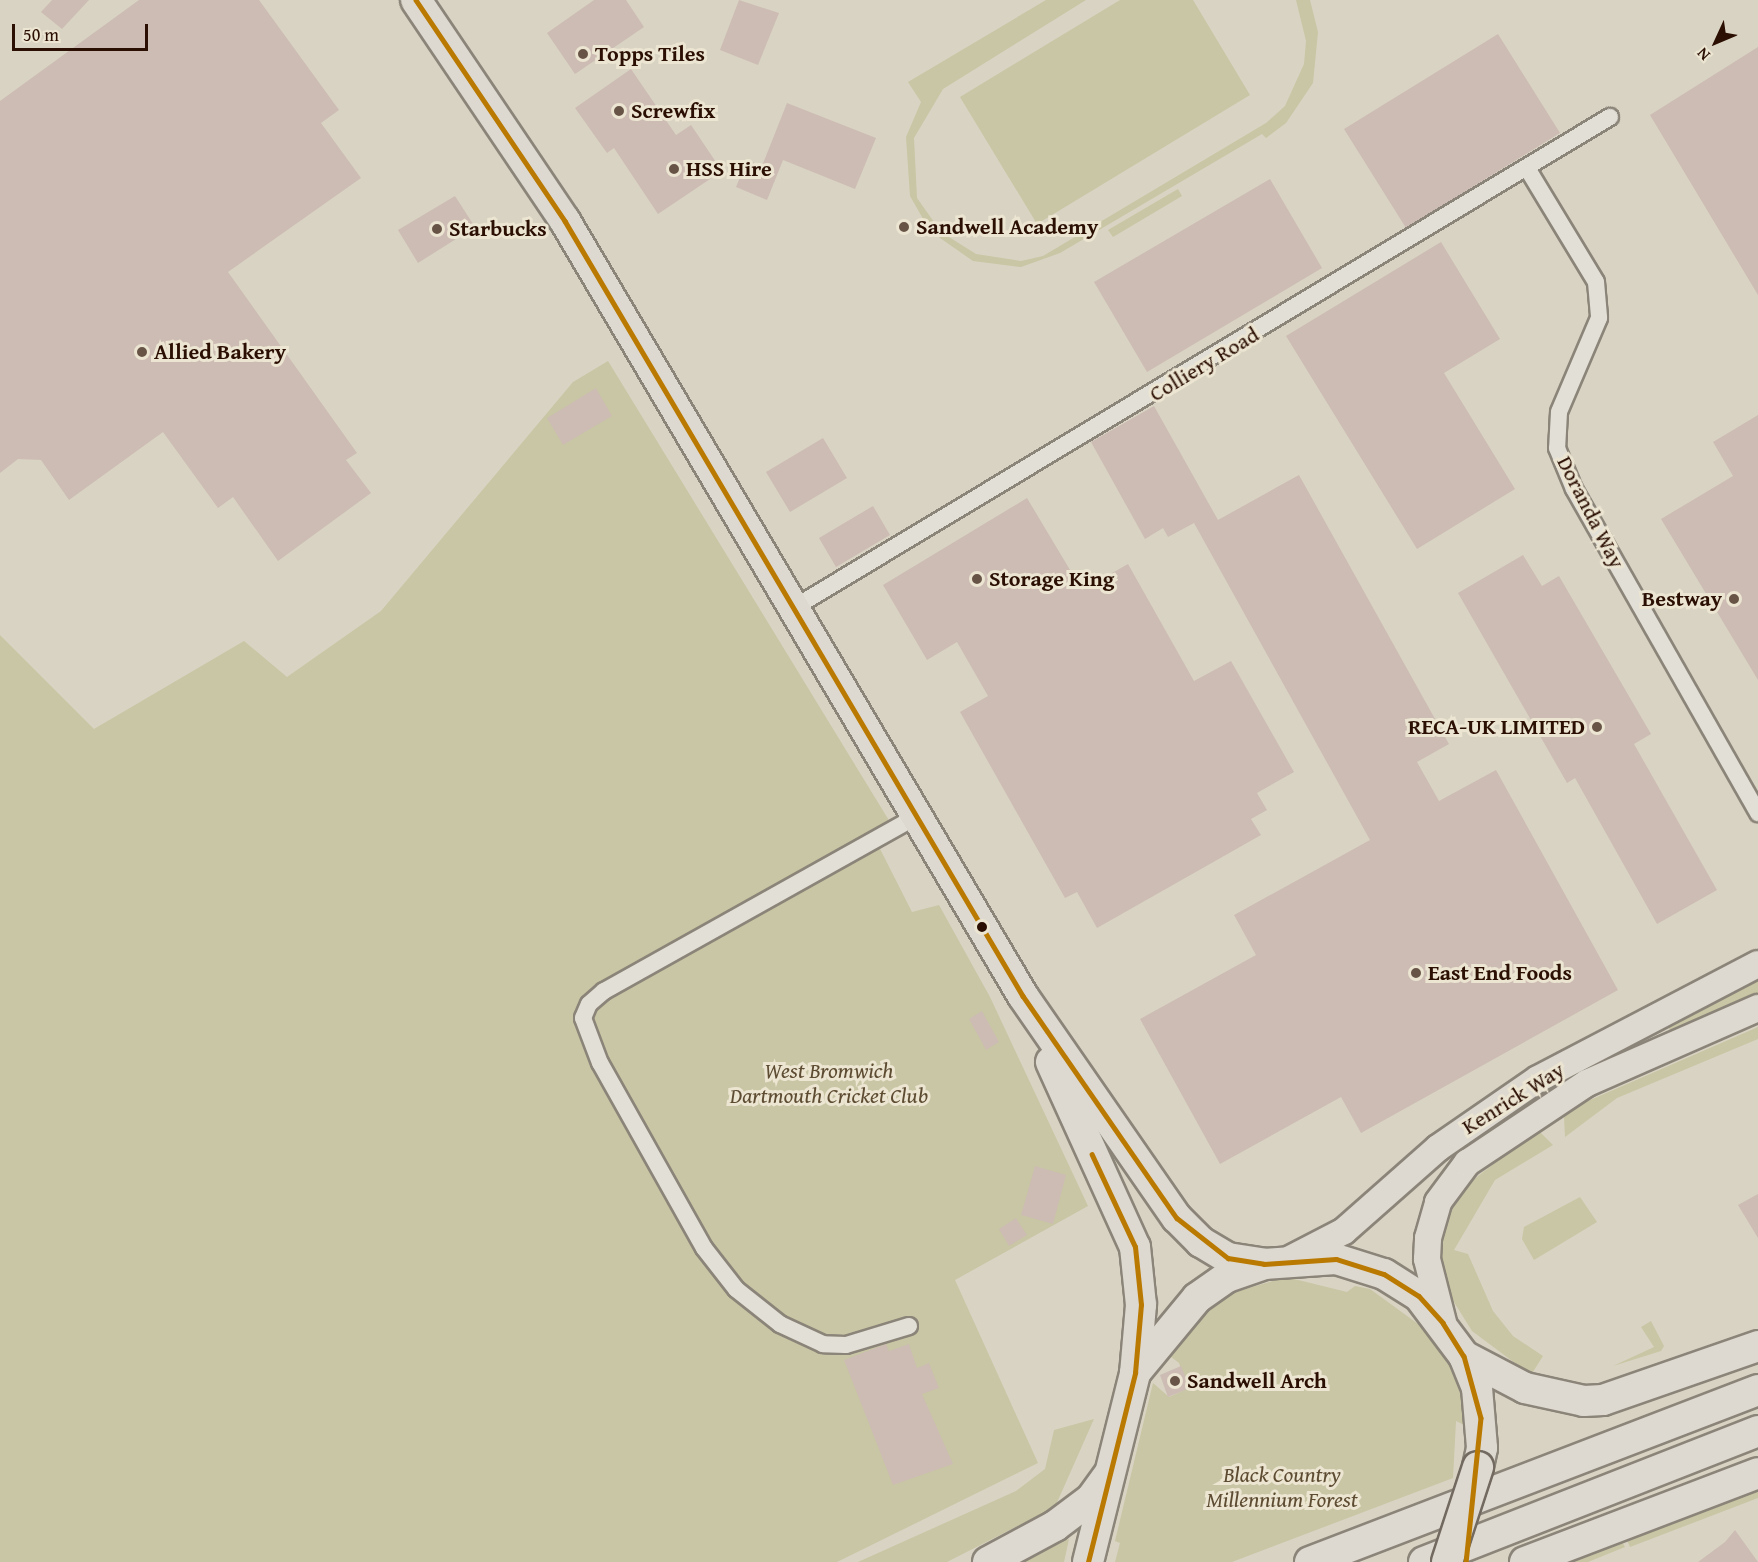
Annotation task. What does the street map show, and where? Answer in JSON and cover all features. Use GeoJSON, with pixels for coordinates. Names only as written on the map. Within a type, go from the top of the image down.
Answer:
{"type":"FeatureCollection","features":[{"type":"Feature","properties":{"kind":"highway"},"geometry":{"type":"LineString","coordinates":[[416,0],[565,221],[919,815],[1023,996],[1177,1218],[1201,1242],[1228,1258],[1275,1262],[1336,1259],[1384,1274],[1419,1296],[1443,1323],[1464,1356],[1481,1418],[1478,1467],[1466,1562]]}},
{"type":"Feature","properties":{"kind":"highway"},"geometry":{"type":"LineString","coordinates":[[1023,996],[1135,1247],[1141,1305],[1135,1373],[1088,1562]]}},
{"type":"Feature","properties":{"kind":"highway"},"geometry":{"type":"LineString","coordinates":[[1135,1373],[1197,1298],[1227,1277],[1275,1262]]}},
{"type":"Feature","properties":{"kind":"highway"},"geometry":{"type":"LineString","coordinates":[[1464,1356],[1533,1391],[1584,1401],[1603,1400],[1758,1346]]}},
{"type":"Feature","properties":{"kind":"highway"},"geometry":{"type":"LineString","coordinates":[[1310,1562],[1758,1390]]}},
{"type":"Feature","properties":{"kind":"highway"},"geometry":{"type":"LineString","coordinates":[[1424,1562],[1758,1431]]}},
{"type":"Feature","properties":{"kind":"highway"},"geometry":{"type":"LineString","coordinates":[[1448,1562],[1478,1467]]}},
{"type":"Feature","properties":{"kind":"highway"},"geometry":{"type":"LineString","coordinates":[[988,1562],[1055,1526],[1091,1499],[1112,1472]]}},
{"type":"Feature","properties":{"kind":"highway"},"geometry":{"type":"LineString","coordinates":[[1525,1562],[1758,1473]]}},
{"type":"Feature","properties":{"kind":"main road","name":"Kenrick Way"},"geometry":{"type":"LineString","coordinates":[[1275,1262],[1344,1232],[1438,1148],[1538,1079],[1758,964]]}},
{"type":"Feature","properties":{"kind":"main road","name":"Kenrick Way"},"geometry":{"type":"LineString","coordinates":[[1443,1323],[1427,1259],[1428,1238],[1438,1202],[1467,1163],[1587,1083],[1758,1008]]}},
{"type":"Feature","properties":{"kind":"street","name":"Colliery Road"},"geometry":{"type":"LineString","coordinates":[[795,607],[1611,117]]}},
{"type":"Feature","properties":{"kind":"street","name":"Doranda Way"},"geometry":{"type":"LineString","coordinates":[[1527,168],[1596,282],[1599,318],[1559,412],[1557,448],[1574,489],[1758,813]]}},
{"type":"Feature","properties":{"kind":"street"},"geometry":{"type":"LineString","coordinates":[[909,1326],[846,1345],[823,1344],[780,1324],[736,1289],[693,1228],[600,1063],[583,1018],[589,1004],[604,991],[919,815]]}},
{"type":"Feature","properties":{"kind":"green space"},"geometry":{"type":"Polygon","coordinates":[[[1046,0],[1086,0],[943,89],[914,138],[917,198],[941,232],[976,254],[1021,261],[1043,256],[1266,123],[1285,106],[1304,64],[1306,41],[1296,0],[1310,0],[1318,32],[1313,83],[1286,123],[1266,138],[1262,134],[1060,253],[1021,267],[973,261],[930,231],[910,196],[906,137],[921,102],[908,82],[1046,0]]]}},
{"type":"Feature","properties":{"kind":"green space"},"geometry":{"type":"Polygon","coordinates":[[[1120,0],[1193,0],[1250,95],[1037,224],[960,97],[1120,0]]]}},
{"type":"Feature","properties":{"kind":"green space"},"geometry":{"type":"Polygon","coordinates":[[[1178,189],[1182,196],[1113,237],[1108,230],[1178,189]]]}},
{"type":"Feature","properties":{"kind":"green space","name":"West Bromwich Dartmouth Cricket Club"},"geometry":{"type":"Polygon","coordinates":[[[608,361],[893,827],[877,843],[912,912],[939,905],[990,997],[1088,1206],[955,1280],[1038,1463],[837,1562],[0,1562],[0,635],[94,729],[244,641],[287,677],[381,611],[573,382],[608,361]]]}},
{"type":"Feature","properties":{"kind":"green space"},"geometry":{"type":"Polygon","coordinates":[[[1758,976],[1758,997],[1672,1034],[1666,1023],[1758,976]]]}},
{"type":"Feature","properties":{"kind":"green space"},"geometry":{"type":"Polygon","coordinates":[[[1758,1027],[1758,1039],[1617,1098],[1565,1137],[1564,1116],[1581,1104],[1758,1027]]]}},
{"type":"Feature","properties":{"kind":"green space"},"geometry":{"type":"Polygon","coordinates":[[[1538,1130],[1553,1145],[1495,1180],[1454,1250],[1468,1254],[1493,1311],[1513,1336],[1543,1356],[1531,1375],[1472,1331],[1449,1294],[1438,1259],[1440,1232],[1465,1186],[1538,1130]]]}},
{"type":"Feature","properties":{"kind":"green space"},"geometry":{"type":"Polygon","coordinates":[[[1580,1197],[1597,1222],[1534,1260],[1522,1239],[1524,1227],[1580,1197]]]}},
{"type":"Feature","properties":{"kind":"green space","name":"Black Country Millennium Forest"},"geometry":{"type":"Polygon","coordinates":[[[1286,1277],[1347,1292],[1355,1286],[1370,1289],[1425,1329],[1449,1364],[1464,1403],[1464,1425],[1456,1421],[1453,1478],[1232,1562],[1115,1562],[1120,1543],[1115,1541],[1153,1383],[1169,1397],[1189,1388],[1179,1363],[1166,1353],[1185,1327],[1225,1295],[1286,1277]]]}},
{"type":"Feature","properties":{"kind":"green space"},"geometry":{"type":"Polygon","coordinates":[[[1651,1321],[1664,1346],[1661,1351],[1613,1366],[1654,1347],[1641,1327],[1651,1321]]]}},
{"type":"Feature","properties":{"kind":"green space"},"geometry":{"type":"Polygon","coordinates":[[[1094,1419],[1055,1507],[947,1562],[858,1562],[1016,1491],[1045,1469],[1054,1430],[1094,1419]]]}},
{"type":"Feature","properties":{"kind":"green space"},"geometry":{"type":"Polygon","coordinates":[[[1758,1488],[1758,1498],[1630,1547],[1626,1538],[1758,1488]]]}},
{"type":"Feature","properties":{"kind":"green space"},"geometry":{"type":"Polygon","coordinates":[[[1069,1539],[1064,1562],[1020,1562],[1069,1539]]]}},
{"type":"Feature","properties":{"kind":"green space"},"geometry":{"type":"Polygon","coordinates":[[[1621,1540],[1625,1547],[1588,1562],[1563,1562],[1621,1540]]]}},
{"type":"Feature","properties":{"kind":"building"},"geometry":{"type":"Polygon","coordinates":[[[52,0],[89,0],[62,29],[41,12],[52,0]]]}},
{"type":"Feature","properties":{"kind":"building","name":"Allied Bakery"},"geometry":{"type":"Polygon","coordinates":[[[139,0],[259,0],[339,110],[321,123],[361,178],[228,272],[357,453],[346,460],[371,493],[278,561],[233,497],[218,508],[163,432],[69,500],[41,460],[18,459],[0,473],[0,101],[139,0]]]}},
{"type":"Feature","properties":{"kind":"building","name":"Topps Tiles"},"geometry":{"type":"Polygon","coordinates":[[[594,0],[626,0],[644,27],[575,74],[547,33],[594,0]]]}},
{"type":"Feature","properties":{"kind":"building"},"geometry":{"type":"Polygon","coordinates":[[[739,0],[779,13],[758,65],[720,50],[739,0]]]}},
{"type":"Feature","properties":{"kind":"building"},"geometry":{"type":"Polygon","coordinates":[[[1498,34],[1560,133],[1406,228],[1344,129],[1498,34]]]}},
{"type":"Feature","properties":{"kind":"building"},"geometry":{"type":"Polygon","coordinates":[[[1758,47],[1758,295],[1650,115],[1758,47]]]}},
{"type":"Feature","properties":{"kind":"building"},"geometry":{"type":"Polygon","coordinates":[[[631,69],[676,135],[691,125],[722,171],[658,214],[614,148],[607,153],[575,108],[631,69]]]}},
{"type":"Feature","properties":{"kind":"building"},"geometry":{"type":"Polygon","coordinates":[[[787,103],[876,138],[855,189],[783,160],[767,200],[736,187],[747,160],[762,166],[787,103]]]}},
{"type":"Feature","properties":{"kind":"building"},"geometry":{"type":"Polygon","coordinates":[[[1270,179],[1322,268],[1147,372],[1094,282],[1270,179]]]}},
{"type":"Feature","properties":{"kind":"building","name":"Starbucks"},"geometry":{"type":"Polygon","coordinates":[[[455,196],[475,227],[418,263],[398,230],[455,196]]]}},
{"type":"Feature","properties":{"kind":"building"},"geometry":{"type":"Polygon","coordinates":[[[1441,242],[1500,339],[1444,373],[1515,489],[1417,549],[1286,336],[1441,242]]]}},
{"type":"Feature","properties":{"kind":"building"},"geometry":{"type":"Polygon","coordinates":[[[596,388],[612,416],[563,445],[547,418],[596,388]]]}},
{"type":"Feature","properties":{"kind":"building","name":"East End Foods"},"geometry":{"type":"Polygon","coordinates":[[[1154,406],[1218,520],[1299,475],[1449,744],[1417,762],[1439,801],[1496,770],[1618,990],[1361,1133],[1341,1097],[1220,1164],[1140,1019],[1256,955],[1234,915],[1370,840],[1194,523],[1168,537],[1163,528],[1145,539],[1091,442],[1154,406]]]}},
{"type":"Feature","properties":{"kind":"building","name":"Bestway"},"geometry":{"type":"Polygon","coordinates":[[[1758,415],[1758,680],[1661,519],[1733,476],[1713,442],[1758,415]]]}},
{"type":"Feature","properties":{"kind":"building"},"geometry":{"type":"Polygon","coordinates":[[[823,438],[847,478],[790,512],[766,472],[823,438]]]}},
{"type":"Feature","properties":{"kind":"building"},"geometry":{"type":"Polygon","coordinates":[[[1027,498],[1082,590],[1128,564],[1194,681],[1231,661],[1294,772],[1257,793],[1267,810],[1251,819],[1261,835],[1097,928],[1077,892],[1065,898],[960,712],[988,696],[957,642],[927,660],[883,585],[1027,498]]]}},
{"type":"Feature","properties":{"kind":"building"},"geometry":{"type":"Polygon","coordinates":[[[873,506],[890,535],[836,567],[819,538],[873,506]]]}},
{"type":"Feature","properties":{"kind":"building"},"geometry":{"type":"Polygon","coordinates":[[[1523,555],[1542,586],[1559,576],[1651,734],[1634,744],[1717,890],[1657,924],[1575,778],[1567,783],[1458,593],[1523,555]]]}},
{"type":"Feature","properties":{"kind":"building"},"geometry":{"type":"Polygon","coordinates":[[[982,1011],[999,1042],[986,1050],[969,1019],[982,1011]]]}},
{"type":"Feature","properties":{"kind":"building"},"geometry":{"type":"Polygon","coordinates":[[[1035,1166],[1066,1175],[1053,1224],[1021,1215],[1035,1166]]]}},
{"type":"Feature","properties":{"kind":"building"},"geometry":{"type":"Polygon","coordinates":[[[1758,1194],[1758,1238],[1738,1205],[1758,1194]]]}},
{"type":"Feature","properties":{"kind":"building"},"geometry":{"type":"Polygon","coordinates":[[[1016,1218],[1027,1235],[1009,1246],[999,1229],[1016,1218]]]}},
{"type":"Feature","properties":{"kind":"building"},"geometry":{"type":"Polygon","coordinates":[[[886,1344],[889,1351],[909,1344],[917,1368],[929,1363],[939,1388],[922,1394],[953,1464],[893,1485],[844,1360],[886,1344]]]}},
{"type":"Feature","properties":{"kind":"building","name":"Sandwell Arch"},"geometry":{"type":"Polygon","coordinates":[[[1181,1366],[1190,1388],[1168,1397],[1160,1375],[1181,1366]]]}},
{"type":"Feature","properties":{"kind":"building"},"geometry":{"type":"Polygon","coordinates":[[[1735,1530],[1758,1562],[1698,1562],[1725,1542],[1735,1530]]]}},
{"type":"Feature","properties":{"kind":"transit line"},"geometry":{"type":"LineString","coordinates":[[416,0],[565,221],[1023,996],[1177,1218],[1228,1258],[1264,1264],[1336,1259],[1384,1274],[1419,1296],[1443,1323],[1464,1356],[1481,1418],[1466,1562]]}},
{"type":"Feature","properties":{"kind":"transit line"},"geometry":{"type":"LineString","coordinates":[[1088,1562],[1135,1373],[1141,1305],[1135,1247],[1092,1155]]}},
{"type":"Feature","properties":{"kind":"place","name":"Topps Tiles"},"geometry":{"type":"Point","coordinates":[583,54]}},
{"type":"Feature","properties":{"kind":"place","name":"Screwfix"},"geometry":{"type":"Point","coordinates":[619,111]}},
{"type":"Feature","properties":{"kind":"place","name":"HSS Hire"},"geometry":{"type":"Point","coordinates":[674,169]}},
{"type":"Feature","properties":{"kind":"place","name":"Sandwell Academy"},"geometry":{"type":"Point","coordinates":[904,227]}},
{"type":"Feature","properties":{"kind":"place","name":"Starbucks"},"geometry":{"type":"Point","coordinates":[437,229]}},
{"type":"Feature","properties":{"kind":"place","name":"Allied Bakery"},"geometry":{"type":"Point","coordinates":[142,352]}},
{"type":"Feature","properties":{"kind":"place","name":"Storage King"},"geometry":{"type":"Point","coordinates":[977,579]}},
{"type":"Feature","properties":{"kind":"place","name":"Bestway"},"geometry":{"type":"Point","coordinates":[1734,599]}},
{"type":"Feature","properties":{"kind":"place","name":"RECA-UK LIMITED"},"geometry":{"type":"Point","coordinates":[1597,727]}},
{"type":"Feature","properties":{"kind":"place","name":"East End Foods"},"geometry":{"type":"Point","coordinates":[1416,973]}},
{"type":"Feature","properties":{"kind":"place","name":"Sandwell Arch"},"geometry":{"type":"Point","coordinates":[1175,1381]}}]}
